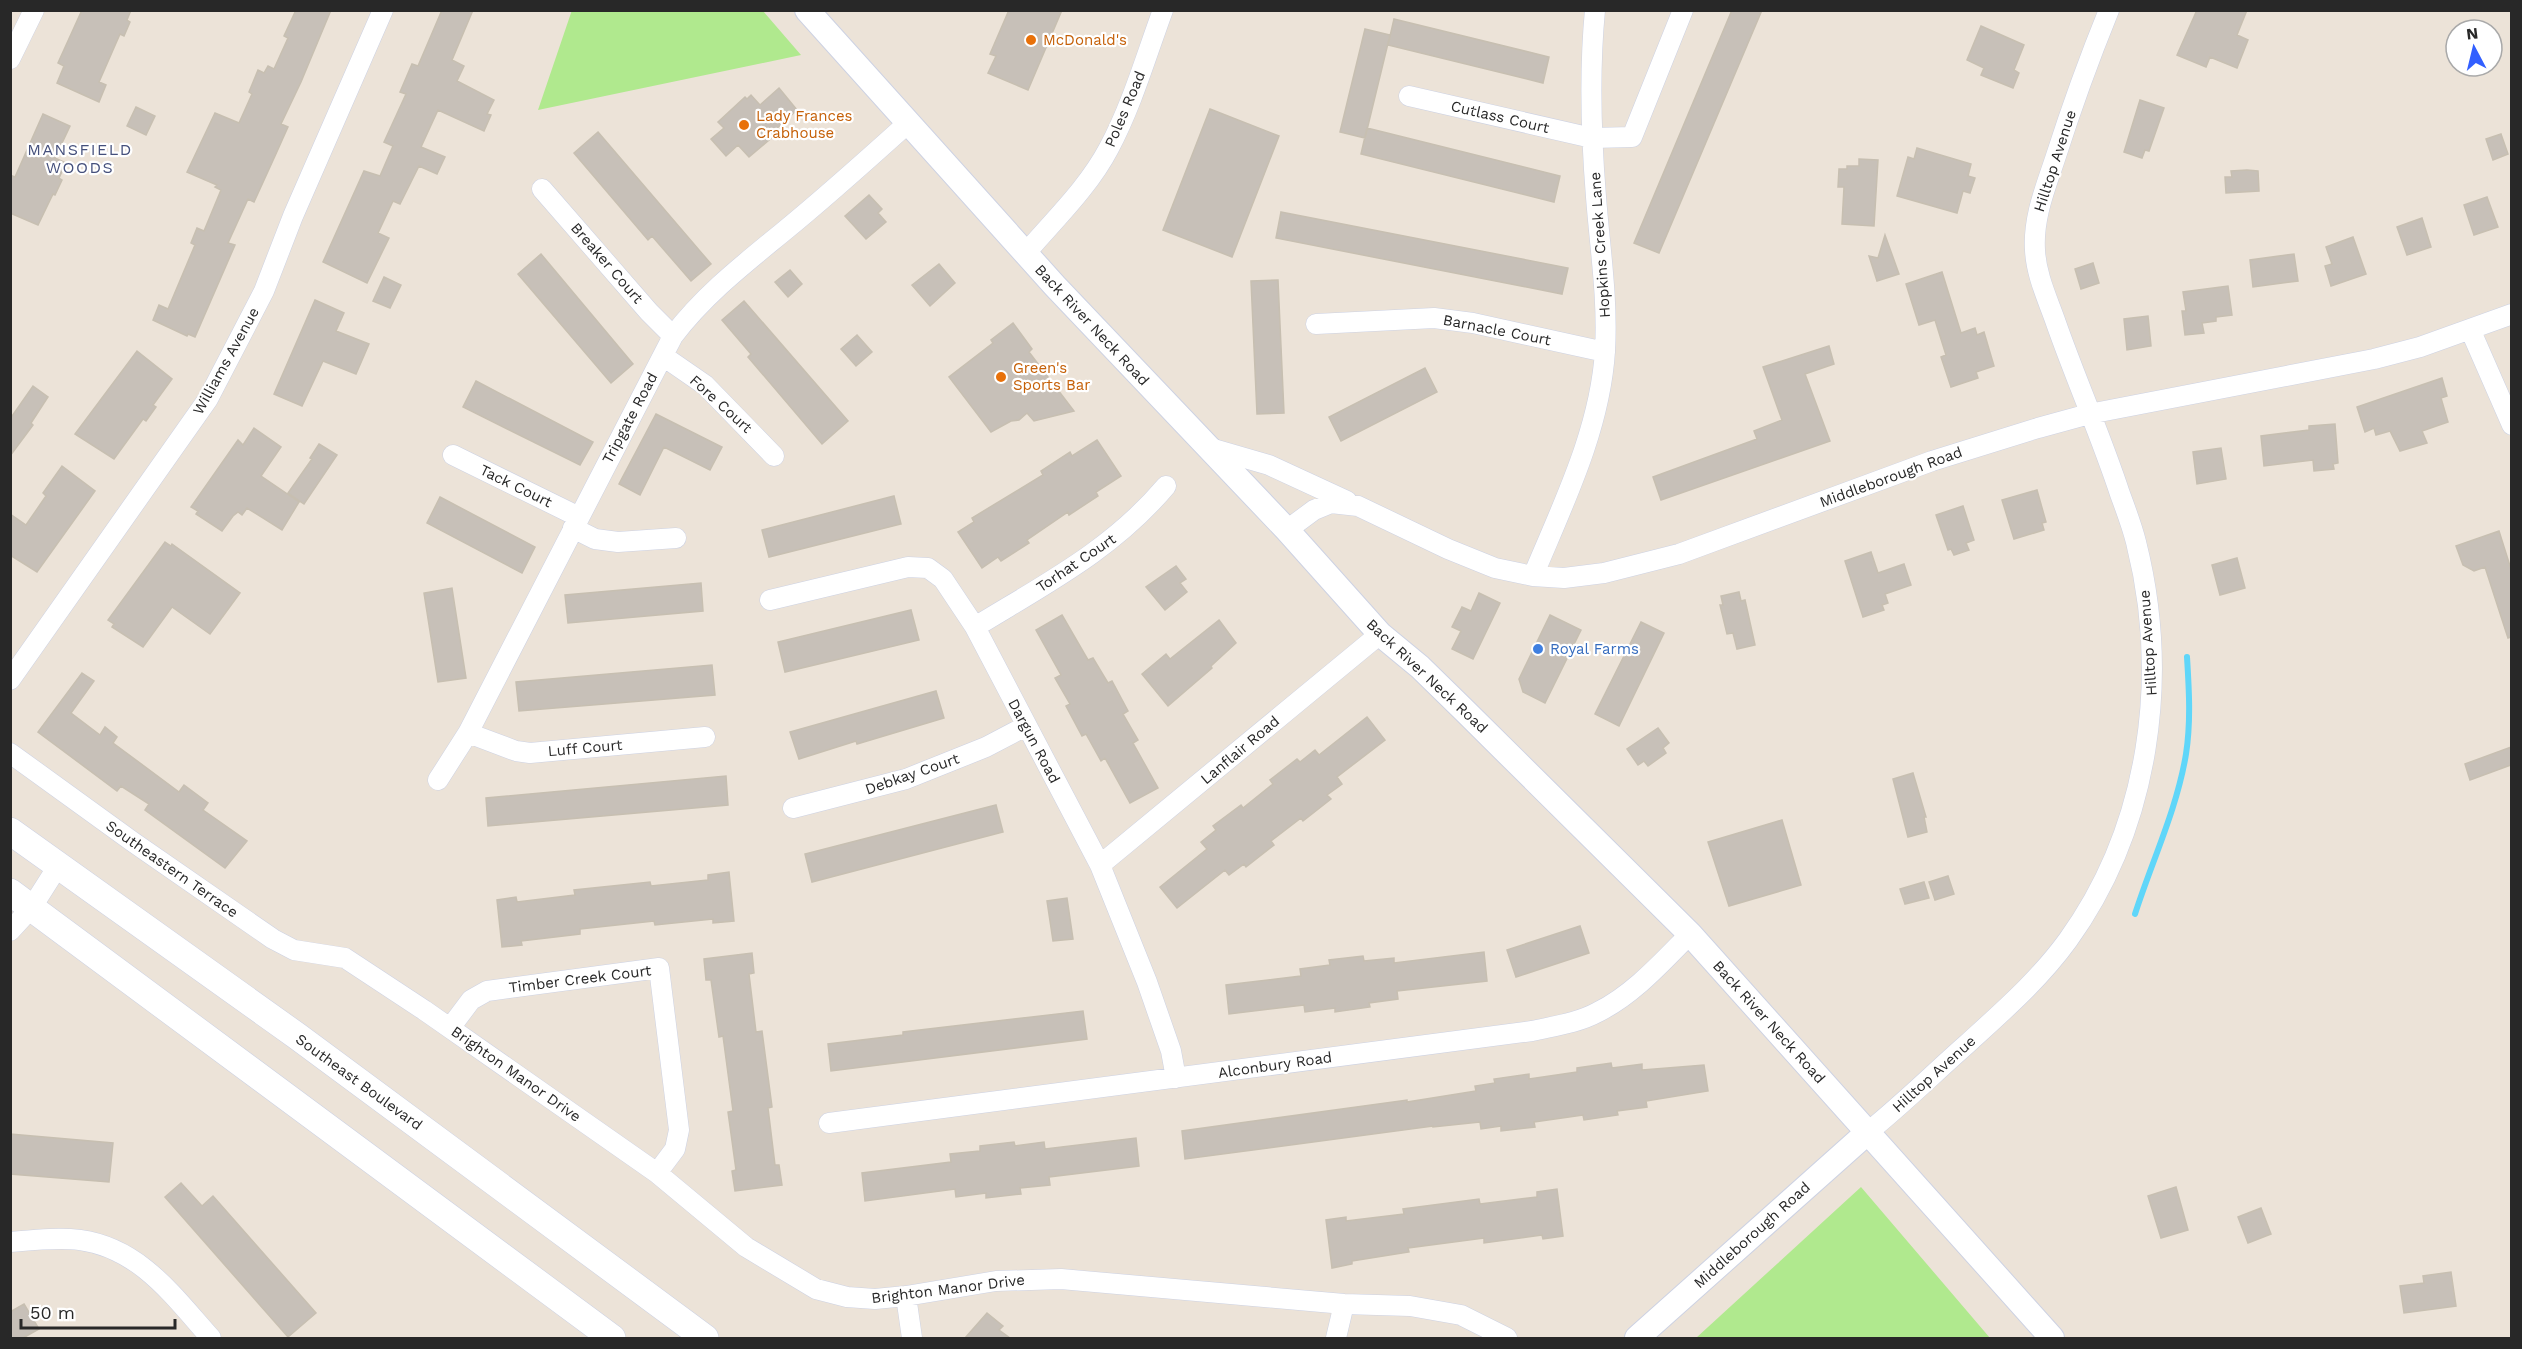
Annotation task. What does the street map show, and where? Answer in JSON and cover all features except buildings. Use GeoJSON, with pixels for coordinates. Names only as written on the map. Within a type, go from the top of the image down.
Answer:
{"type":"FeatureCollection","features":[{"type":"Feature","properties":{"kind":"main road","name":"Southeast Boulevard"},"geometry":{"type":"LineString","coordinates":[[10,831],[297,1036],[705,1338]]}},
{"type":"Feature","properties":{"kind":"main road"},"geometry":{"type":"LineString","coordinates":[[21,900],[612,1338]]}},
{"type":"Feature","properties":{"kind":"street"},"geometry":{"type":"LineString","coordinates":[[10,59],[34,10]]}},
{"type":"Feature","properties":{"kind":"street","name":"Williams Avenue"},"geometry":{"type":"LineString","coordinates":[[10,680],[218,382],[264,291],[293,216],[383,10]]}},
{"type":"Feature","properties":{"kind":"street","name":"Back River Neck Road"},"geometry":{"type":"LineString","coordinates":[[807,10],[1025,254],[1287,530],[1380,634],[1466,712],[1690,934],[2052,1338]]}},
{"type":"Feature","properties":{"kind":"street","name":"Poles Road"},"geometry":{"type":"LineString","coordinates":[[1025,254],[1074,199],[1108,150],[1129,102],[1163,10]]}},
{"type":"Feature","properties":{"kind":"street","name":"Hopkins Creek Lane"},"geometry":{"type":"LineString","coordinates":[[1533,576],[1587,441],[1597,403],[1605,352],[1606,298],[1592,138],[1595,10]]}},
{"type":"Feature","properties":{"kind":"street","name":"Cutlass Court"},"geometry":{"type":"LineString","coordinates":[[1409,96],[1592,138],[1632,137],[1683,10]]}},
{"type":"Feature","properties":{"kind":"street","name":"Hilltop Avenue"},"geometry":{"type":"LineString","coordinates":[[1868,1132],[2014,1001],[2043,971],[2068,940],[2095,897],[2116,855],[2131,814],[2144,759],[2152,704],[2147,600],[2136,541],[2108,457],[2089,414],[2043,287],[2035,252],[2036,216],[2065,128],[2109,10]]}},
{"type":"Feature","properties":{"kind":"street","name":"Tripgate Road"},"geometry":{"type":"LineString","coordinates":[[438,780],[468,733],[673,336],[697,307],[734,272],[908,123]]}},
{"type":"Feature","properties":{"kind":"street","name":"Breaker Court"},"geometry":{"type":"LineString","coordinates":[[542,189],[649,312],[673,336]]}},
{"type":"Feature","properties":{"kind":"street","name":"Middleborough Road"},"geometry":{"type":"LineString","coordinates":[[1287,530],[1314,510],[1331,503],[1358,506],[1495,568],[1533,576],[1564,578],[1604,573],[1669,557],[1932,461],[2089,414],[2374,359],[2420,347],[2511,314]]}},
{"type":"Feature","properties":{"kind":"street","name":"Barnacle Court"},"geometry":{"type":"LineString","coordinates":[[1316,324],[1434,318],[1473,323],[1605,352]]}},
{"type":"Feature","properties":{"kind":"street"},"geometry":{"type":"LineString","coordinates":[[2470,329],[2511,425]]}},
{"type":"Feature","properties":{"kind":"street","name":"Fore Court"},"geometry":{"type":"LineString","coordinates":[[663,356],[705,386],[762,441],[774,456]]}},
{"type":"Feature","properties":{"kind":"street"},"geometry":{"type":"LineString","coordinates":[[1206,447],[1269,465],[1358,506]]}},
{"type":"Feature","properties":{"kind":"street","name":"Tack Court"},"geometry":{"type":"LineString","coordinates":[[453,455],[576,523],[595,539],[618,542],[676,538]]}},
{"type":"Feature","properties":{"kind":"street","name":"Torhat Court"},"geometry":{"type":"LineString","coordinates":[[975,627],[1106,546],[1148,507],[1166,486]]}},
{"type":"Feature","properties":{"kind":"street","name":"Dargun Road"},"geometry":{"type":"LineString","coordinates":[[770,600],[895,568],[928,568],[944,579],[975,627],[1100,865],[1172,1051],[1176,1078]]}},
{"type":"Feature","properties":{"kind":"street","name":"Lanflair Road"},"geometry":{"type":"LineString","coordinates":[[1100,865],[1380,634]]}},
{"type":"Feature","properties":{"kind":"street","name":"Debkay Court"},"geometry":{"type":"LineString","coordinates":[[793,808],[867,790],[933,769],[986,747],[1026,726]]}},
{"type":"Feature","properties":{"kind":"street","name":"Luff Court"},"geometry":{"type":"LineString","coordinates":[[468,733],[516,751],[530,753],[705,737]]}},
{"type":"Feature","properties":{"kind":"street","name":"Southeastern Terrace"},"geometry":{"type":"LineString","coordinates":[[10,753],[273,939],[294,950],[345,958]]}},
{"type":"Feature","properties":{"kind":"street"},"geometry":{"type":"LineString","coordinates":[[10,931],[21,900],[58,866]]}},
{"type":"Feature","properties":{"kind":"street","name":"Alconbury Road"},"geometry":{"type":"LineString","coordinates":[[829,1122],[1532,1031],[1574,1022],[1618,1001],[1690,934]]}},
{"type":"Feature","properties":{"kind":"street","name":"Brighton Manor Drive"},"geometry":{"type":"LineString","coordinates":[[345,958],[450,1028],[657,1173],[746,1247],[816,1289],[833,1295],[861,1299],[906,1296],[996,1281],[1061,1279],[1344,1304],[1410,1306],[1461,1316],[1507,1338]]}},
{"type":"Feature","properties":{"kind":"street","name":"Timber Creek Court"},"geometry":{"type":"LineString","coordinates":[[450,1028],[471,1000],[487,991],[659,968],[679,1131],[675,1149],[657,1173]]}},
{"type":"Feature","properties":{"kind":"street","name":"Middleborough Road"},"geometry":{"type":"LineString","coordinates":[[1637,1338],[1868,1132]]}},
{"type":"Feature","properties":{"kind":"street"},"geometry":{"type":"LineString","coordinates":[[10,1242],[80,1240],[110,1247],[139,1263],[161,1282],[211,1338]]}},
{"type":"Feature","properties":{"kind":"street"},"geometry":{"type":"LineString","coordinates":[[906,1296],[912,1338]]}},
{"type":"Feature","properties":{"kind":"street"},"geometry":{"type":"LineString","coordinates":[[1336,1338],[1344,1304]]}},
{"type":"Feature","properties":{"kind":"green space"},"geometry":{"type":"Polygon","coordinates":[[[572,10],[763,11],[801,55],[538,110],[572,10]]]}},
{"type":"Feature","properties":{"kind":"green space"},"geometry":{"type":"Polygon","coordinates":[[[1861,1187],[1990,1338],[1696,1338],[1861,1187]]]}},
{"type":"Feature","properties":{"kind":"waterway"},"geometry":{"type":"LineString","coordinates":[[2135,914],[2177,795],[2182,774],[2189,730],[2187,657]]}},
{"type":"Feature","properties":{"kind":"place","name":"McDonald's"},"geometry":{"type":"Point","coordinates":[1031,40]}},
{"type":"Feature","properties":{"kind":"place","name":"Lady Frances Crabhouse"},"geometry":{"type":"Point","coordinates":[744,125]}},
{"type":"Feature","properties":{"kind":"place","name":"Green's Sports Bar"},"geometry":{"type":"Point","coordinates":[1001,377]}},
{"type":"Feature","properties":{"kind":"place","name":"Royal Farms"},"geometry":{"type":"Point","coordinates":[1538,649]}},
{"type":"Feature","properties":{"kind":"district","name":"MANSFIELD WOODS"},"geometry":{"type":"Point","coordinates":[80,158]}}]}
